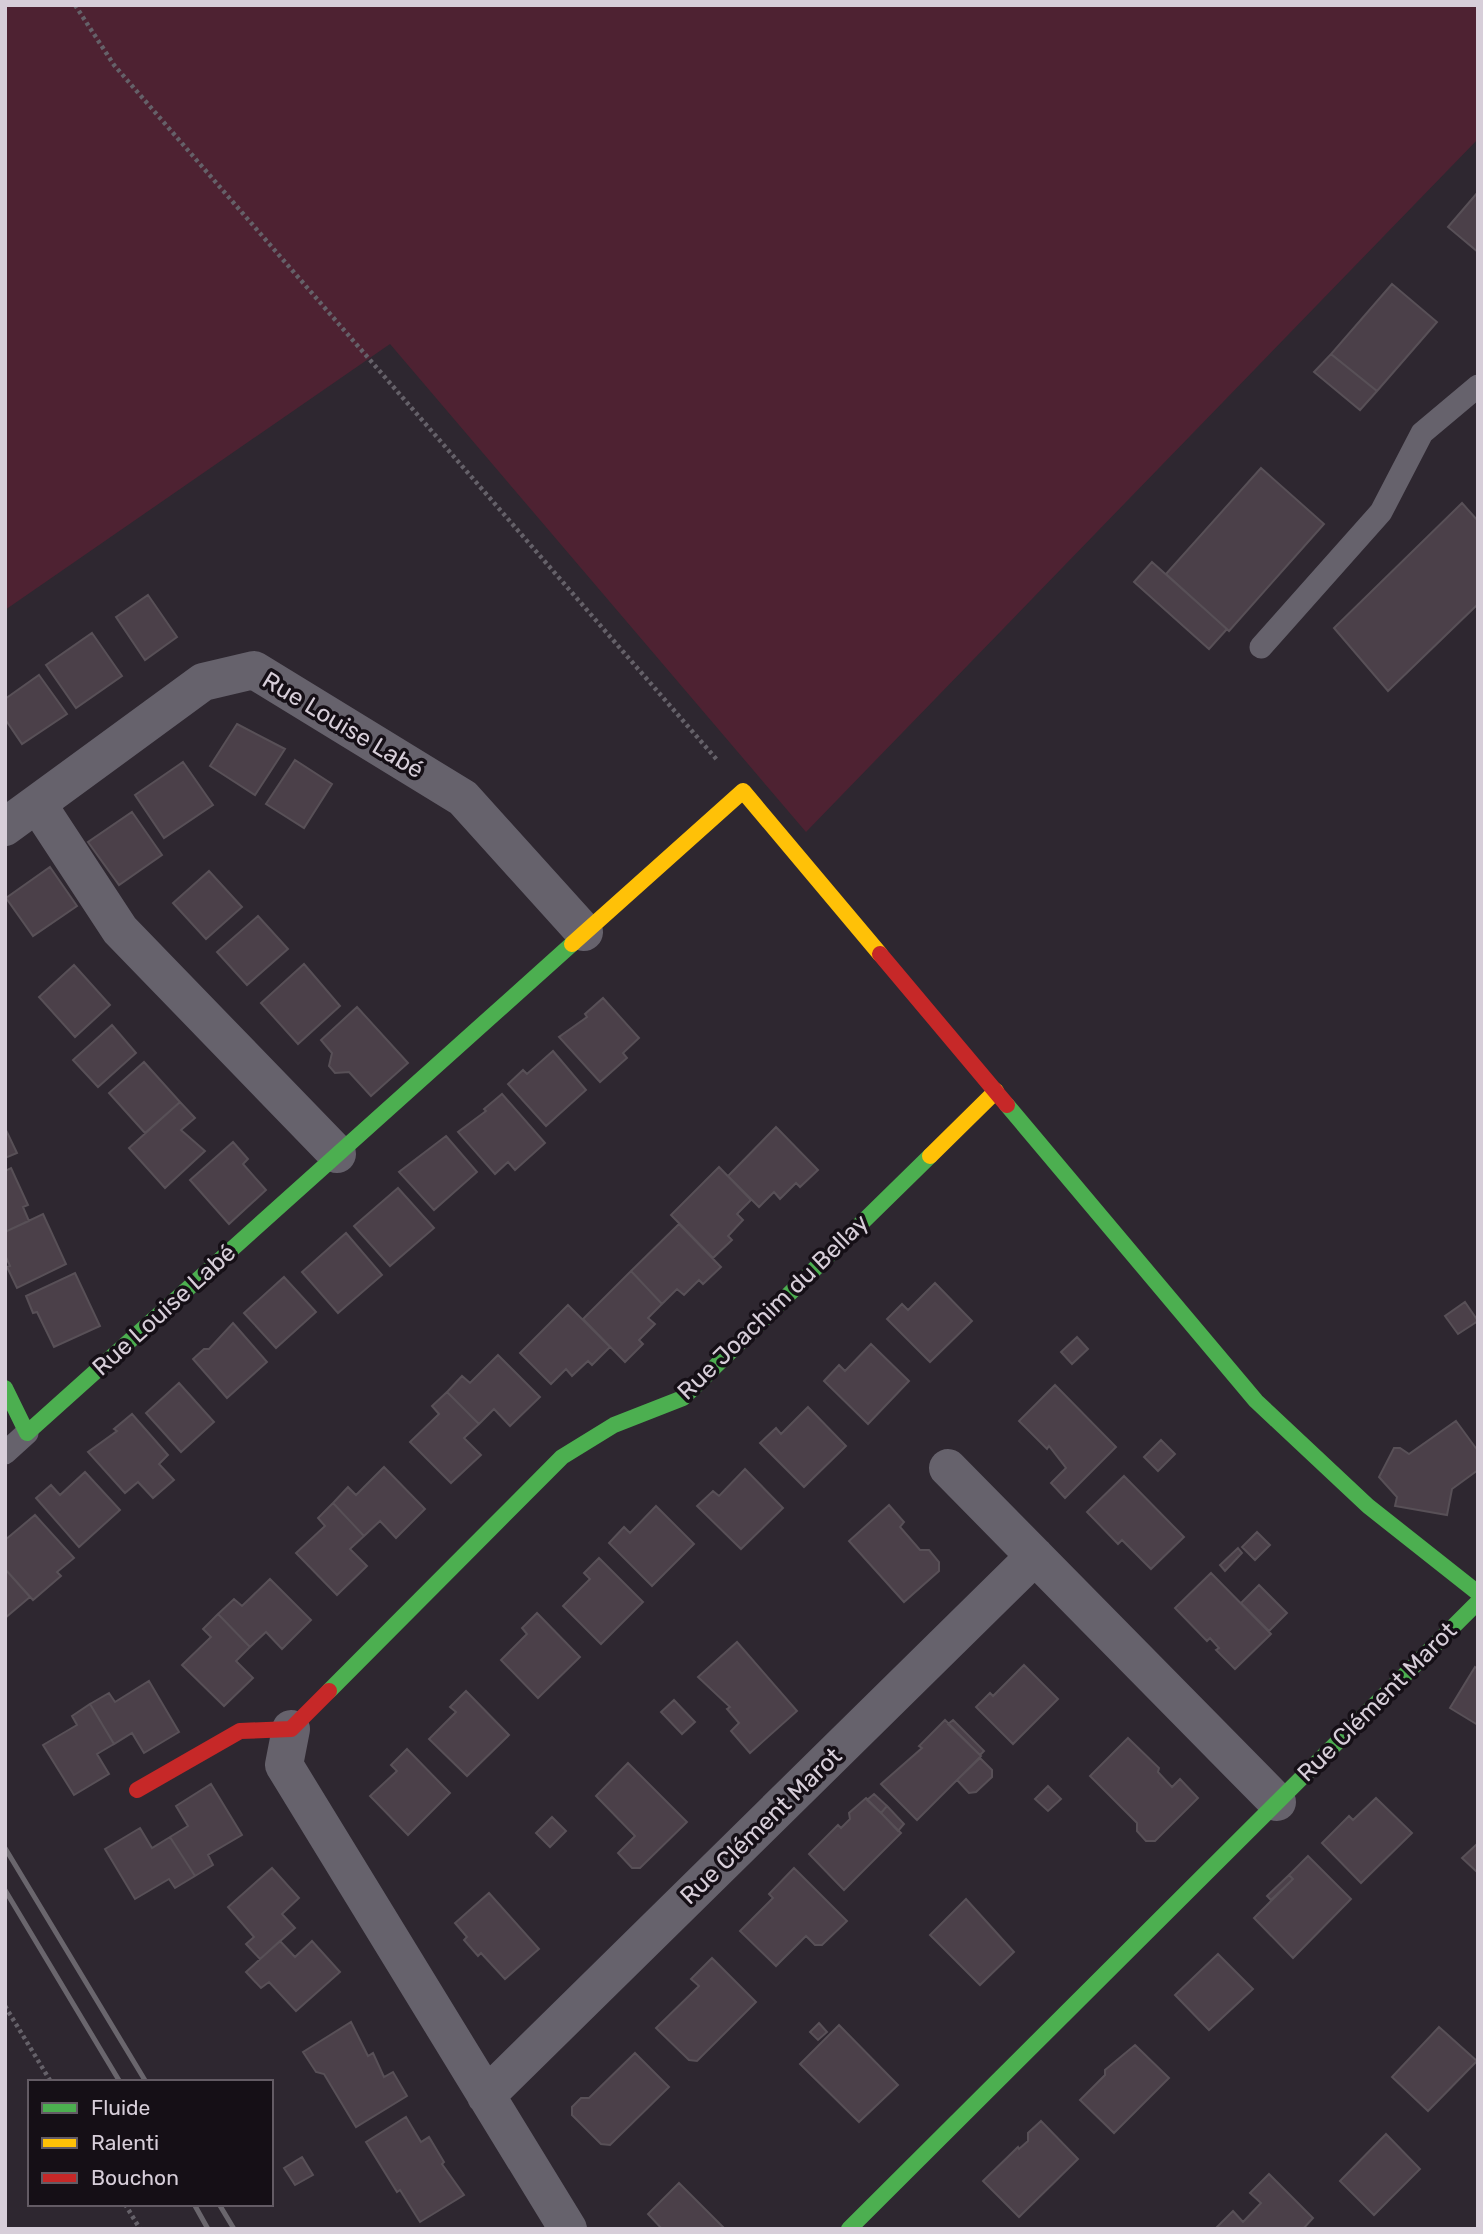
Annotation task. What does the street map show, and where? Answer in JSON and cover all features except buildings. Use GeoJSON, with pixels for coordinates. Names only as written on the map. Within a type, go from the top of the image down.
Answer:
{"type":"FeatureCollection","features":[{"type":"Feature","properties":{"kind":"street","name":"Rue Louise Labé"},"geometry":{"type":"LineString","coordinates":[[5,827],[203,682],[254,670],[463,798],[584,932]]}},
{"type":"Feature","properties":{"kind":"street","name":"Rue Louise Labé"},"geometry":{"type":"LineString","coordinates":[[27,1433],[743,791]]}},
{"type":"Feature","properties":{"kind":"street"},"geometry":{"type":"LineString","coordinates":[[743,791],[1256,1401],[1368,1506],[1478,1593]]}},
{"type":"Feature","properties":{"kind":"street"},"geometry":{"type":"LineString","coordinates":[[38,805],[120,930],[337,1154]]}},
{"type":"Feature","properties":{"kind":"street","name":"Rue Joachim du Bellay"},"geometry":{"type":"LineString","coordinates":[[291,1729],[562,1457],[614,1425],[683,1398],[996,1091]]}},
{"type":"Feature","properties":{"kind":"street"},"geometry":{"type":"LineString","coordinates":[[5,1388],[27,1433]]}},
{"type":"Feature","properties":{"kind":"street","name":"Rue Clément Marot"},"geometry":{"type":"LineString","coordinates":[[948,1468],[1278,1802]]}},
{"type":"Feature","properties":{"kind":"street","name":"Rue Clément Marot"},"geometry":{"type":"LineString","coordinates":[[486,2096],[1035,1556]]}},
{"type":"Feature","properties":{"kind":"street","name":"Rue Clément Marot"},"geometry":{"type":"LineString","coordinates":[[849,2229],[1478,1602]]}},
{"type":"Feature","properties":{"kind":"street"},"geometry":{"type":"LineString","coordinates":[[137,1790],[240,1731],[291,1729],[284,1765],[568,2229]]}},
{"type":"Feature","properties":{"kind":"lane"},"geometry":{"type":"LineString","coordinates":[[1261,646],[1381,512],[1422,433],[1478,386]]}},
{"type":"Feature","properties":{"kind":"lane"},"geometry":{"type":"LineString","coordinates":[[5,1453],[27,1433]]}},
{"type":"Feature","properties":{"kind":"path"},"geometry":{"type":"LineString","coordinates":[[75,5],[114,65],[743,791]]}},
{"type":"Feature","properties":{"kind":"path"},"geometry":{"type":"LineString","coordinates":[[5,2006],[50,2080]]}},
{"type":"Feature","properties":{"kind":"path"},"geometry":{"type":"LineString","coordinates":[[126,2206],[140,2229]]}},
{"type":"Feature","properties":{"kind":"shaded area"},"geometry":{"type":"Polygon","coordinates":[[[5,5],[1478,5],[1478,139],[806,832],[390,344],[5,610],[5,5]]]}},
{"type":"Feature","properties":{"kind":"railway"},"geometry":{"type":"LineString","coordinates":[[5,1848],[145,2080]]}},
{"type":"Feature","properties":{"kind":"railway"},"geometry":{"type":"LineString","coordinates":[[5,1890],[119,2080]]}},
{"type":"Feature","properties":{"kind":"railway"},"geometry":{"type":"LineString","coordinates":[[195,2206],[208,2229]]}},
{"type":"Feature","properties":{"kind":"railway"},"geometry":{"type":"LineString","coordinates":[[220,2206],[234,2229]]}},
{"type":"Feature","properties":{"kind":"traffic: fast"},"geometry":{"type":"LineString","coordinates":[[5,1388],[27,1433],[572,944]]}},
{"type":"Feature","properties":{"kind":"traffic: fast"},"geometry":{"type":"LineString","coordinates":[[1007,1105],[1256,1401],[1368,1506],[1478,1593]]}},
{"type":"Feature","properties":{"kind":"traffic: fast"},"geometry":{"type":"LineString","coordinates":[[329,1691],[562,1457],[614,1425],[683,1398],[930,1156]]}},
{"type":"Feature","properties":{"kind":"traffic: fast"},"geometry":{"type":"LineString","coordinates":[[849,2229],[1478,1602]]}},
{"type":"Feature","properties":{"kind":"traffic: slow"},"geometry":{"type":"LineString","coordinates":[[572,944],[743,791],[880,954]]}},
{"type":"Feature","properties":{"kind":"traffic: slow"},"geometry":{"type":"LineString","coordinates":[[930,1156],[996,1091]]}},
{"type":"Feature","properties":{"kind":"traffic: jam"},"geometry":{"type":"LineString","coordinates":[[880,954],[1007,1105]]}},
{"type":"Feature","properties":{"kind":"traffic: jam"},"geometry":{"type":"LineString","coordinates":[[137,1790],[240,1731],[291,1729],[329,1691]]}}]}
